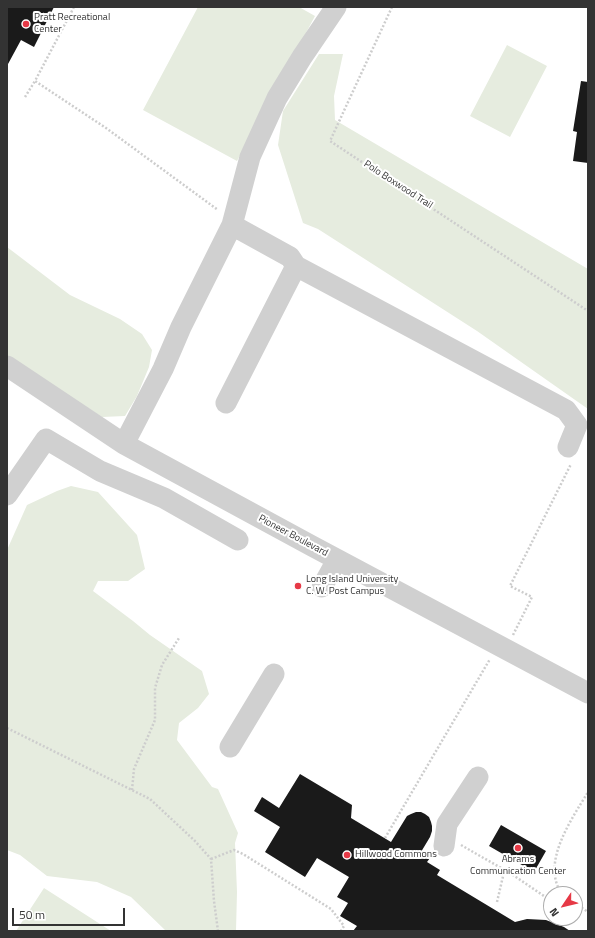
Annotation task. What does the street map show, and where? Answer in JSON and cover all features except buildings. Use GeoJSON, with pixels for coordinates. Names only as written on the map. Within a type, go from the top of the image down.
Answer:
{"type":"FeatureCollection","features":[{"type":"Feature","properties":{"kind":"street"},"geometry":{"type":"LineString","coordinates":[[124,444],[163,369],[181,327],[232,223],[250,157],[278,98],[302,57],[336,7]]}},
{"type":"Feature","properties":{"kind":"street"},"geometry":{"type":"LineString","coordinates":[[232,223],[290,257],[296,266],[566,410],[578,425],[568,447]]}},
{"type":"Feature","properties":{"kind":"street"},"geometry":{"type":"LineString","coordinates":[[226,403],[296,266]]}},
{"type":"Feature","properties":{"kind":"street","name":"Pioneer Boulevard"},"geometry":{"type":"LineString","coordinates":[[7,366],[124,444],[337,560],[588,693]]}},
{"type":"Feature","properties":{"kind":"street"},"geometry":{"type":"LineString","coordinates":[[7,495],[46,439],[100,471],[164,498],[238,540]]}},
{"type":"Feature","properties":{"kind":"street"},"geometry":{"type":"LineString","coordinates":[[322,587],[337,560]]}},
{"type":"Feature","properties":{"kind":"street"},"geometry":{"type":"LineString","coordinates":[[230,747],[274,674]]}},
{"type":"Feature","properties":{"kind":"street"},"geometry":{"type":"LineString","coordinates":[[452,845],[447,824],[478,777]]}},
{"type":"Feature","properties":{"kind":"path"},"geometry":{"type":"LineString","coordinates":[[25,97],[74,7]]}},
{"type":"Feature","properties":{"kind":"path","name":"Polo Boxwood Trail"},"geometry":{"type":"LineString","coordinates":[[392,7],[330,141],[588,311]]}},
{"type":"Feature","properties":{"kind":"path"},"geometry":{"type":"LineString","coordinates":[[35,81],[106,128],[214,206],[232,223]]}},
{"type":"Feature","properties":{"kind":"path"},"geometry":{"type":"LineString","coordinates":[[132,790],[134,768],[155,720],[155,688],[162,665],[179,638]]}},
{"type":"Feature","properties":{"kind":"path"},"geometry":{"type":"LineString","coordinates":[[7,728],[150,799],[196,841],[211,859],[218,931]]}},
{"type":"Feature","properties":{"kind":"path"},"geometry":{"type":"LineString","coordinates":[[557,886],[555,879],[555,863],[558,848],[588,792]]}},
{"type":"Feature","properties":{"kind":"path"},"geometry":{"type":"LineString","coordinates":[[452,845],[501,868],[504,872],[510,873],[543,895]]}},
{"type":"Feature","properties":{"kind":"path"},"geometry":{"type":"LineString","coordinates":[[211,859],[234,850],[243,854],[331,909],[344,926],[341,931]]}},
{"type":"Feature","properties":{"kind":"path"},"geometry":{"type":"LineString","coordinates":[[497,902],[504,872]]}},
{"type":"Feature","properties":{"kind":"shaded area"},"geometry":{"type":"Polygon","coordinates":[[[198,7],[299,7],[315,16],[237,161],[143,110],[198,7]]]}},
{"type":"Feature","properties":{"kind":"shaded area"},"geometry":{"type":"Polygon","coordinates":[[[507,45],[547,66],[510,137],[470,116],[507,45]]]}},
{"type":"Feature","properties":{"kind":"shaded area"},"geometry":{"type":"Polygon","coordinates":[[[319,54],[343,54],[334,96],[335,120],[588,269],[588,409],[477,331],[318,229],[303,223],[278,145],[283,111],[319,54]]]}},
{"type":"Feature","properties":{"kind":"shaded area"},"geometry":{"type":"Polygon","coordinates":[[[7,247],[70,295],[120,319],[142,334],[152,350],[149,367],[137,396],[125,416],[102,417],[7,356],[7,247]]]}},
{"type":"Feature","properties":{"kind":"shaded area"},"geometry":{"type":"Polygon","coordinates":[[[71,486],[98,492],[137,535],[145,569],[128,581],[98,581],[93,591],[150,635],[202,671],[209,694],[198,708],[179,723],[177,740],[212,787],[218,789],[238,833],[235,843],[237,892],[236,931],[166,931],[131,897],[97,882],[47,876],[20,855],[7,850],[7,550],[27,505],[71,486]]]}},
{"type":"Feature","properties":{"kind":"shaded area"},"geometry":{"type":"Polygon","coordinates":[[[44,888],[111,931],[16,931],[44,888]]]}},
{"type":"Feature","properties":{"kind":"place","name":"Pratt Recreational Center"},"geometry":{"type":"Point","coordinates":[26,24]}},
{"type":"Feature","properties":{"kind":"place","name":"Long Island University C. W. Post Campus"},"geometry":{"type":"Point","coordinates":[298,586]}},
{"type":"Feature","properties":{"kind":"place","name":"Abrams Communication Center"},"geometry":{"type":"Point","coordinates":[518,848]}},
{"type":"Feature","properties":{"kind":"place","name":"Hillwood Commons"},"geometry":{"type":"Point","coordinates":[347,855]}}]}
